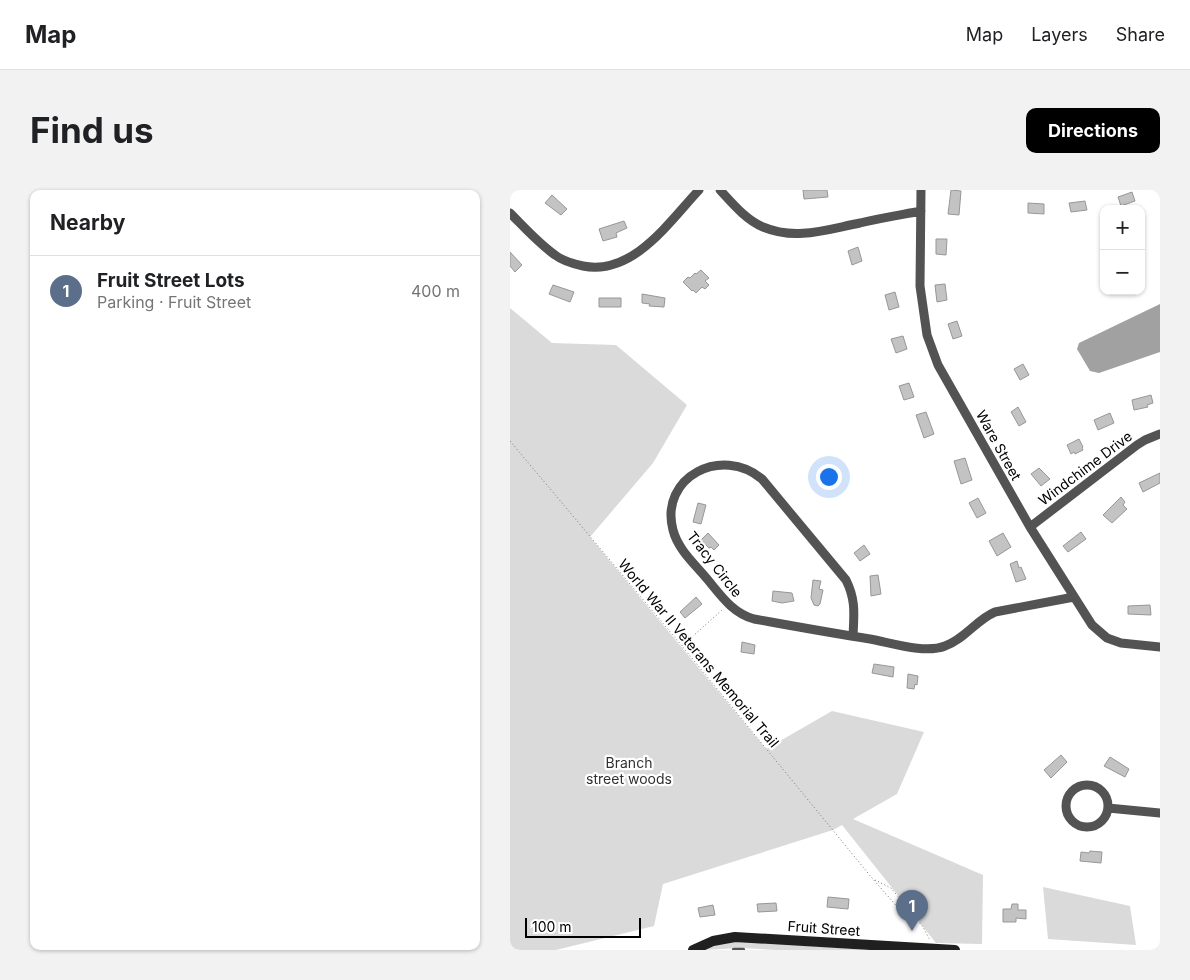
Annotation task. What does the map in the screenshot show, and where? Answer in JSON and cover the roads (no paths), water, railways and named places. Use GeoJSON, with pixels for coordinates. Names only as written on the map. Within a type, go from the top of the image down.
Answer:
{"type":"FeatureCollection","features":[{"type":"Feature","properties":{"kind":"street"},"geometry":{"type":"LineString","coordinates":[[510,213],[555,256],[567,262],[588,267],[608,266],[627,260],[642,249],[699,190]]}},
{"type":"Feature","properties":{"kind":"street"},"geometry":{"type":"LineString","coordinates":[[720,190],[748,218],[762,227],[789,233],[813,234],[921,211]]}},
{"type":"Feature","properties":{"kind":"street","name":"Ware Street"},"geometry":{"type":"LineString","coordinates":[[922,190],[920,286],[926,334],[938,365],[1030,527],[1092,625],[1107,638],[1122,643],[1160,647]]}},
{"type":"Feature","properties":{"kind":"street","name":"Windchime Drive"},"geometry":{"type":"LineString","coordinates":[[1030,527],[1137,445],[1160,434]]}},
{"type":"Feature","properties":{"kind":"street","name":"Tracy Circle"},"geometry":{"type":"LineString","coordinates":[[852,636],[854,603],[851,591],[841,574],[762,479],[744,467],[722,464],[701,469],[689,477],[676,494],[671,515],[673,530],[678,543],[728,604],[739,614],[754,619],[920,648],[936,648],[944,647],[958,640],[984,618],[995,612],[1074,597]]}},
{"type":"Feature","properties":{"kind":"street"},"geometry":{"type":"LineString","coordinates":[[1082,786],[1088,786],[1095,787],[1105,796],[1108,808],[1102,821],[1096,825],[1082,826],[1075,824],[1070,819],[1066,805],[1071,793],[1082,786]]}},
{"type":"Feature","properties":{"kind":"street"},"geometry":{"type":"LineString","coordinates":[[1108,808],[1160,813]]}},
{"type":"Feature","properties":{"kind":"street","name":"Fruit Street"},"geometry":{"type":"LineString","coordinates":[[693,950],[713,941],[735,937],[955,950]]}},
{"type":"Feature","properties":{"kind":"lane"},"geometry":{"type":"LineString","coordinates":[[734,950],[743,950]]}},
{"type":"Feature","properties":{"kind":"place","name":"Fruit Street Lots"},"geometry":{"type":"Point","coordinates":[912,931]}},
{"type":"Feature","properties":{"kind":"park label","name":"Branch street woods"},"geometry":{"type":"Point","coordinates":[629,770]}}]}
